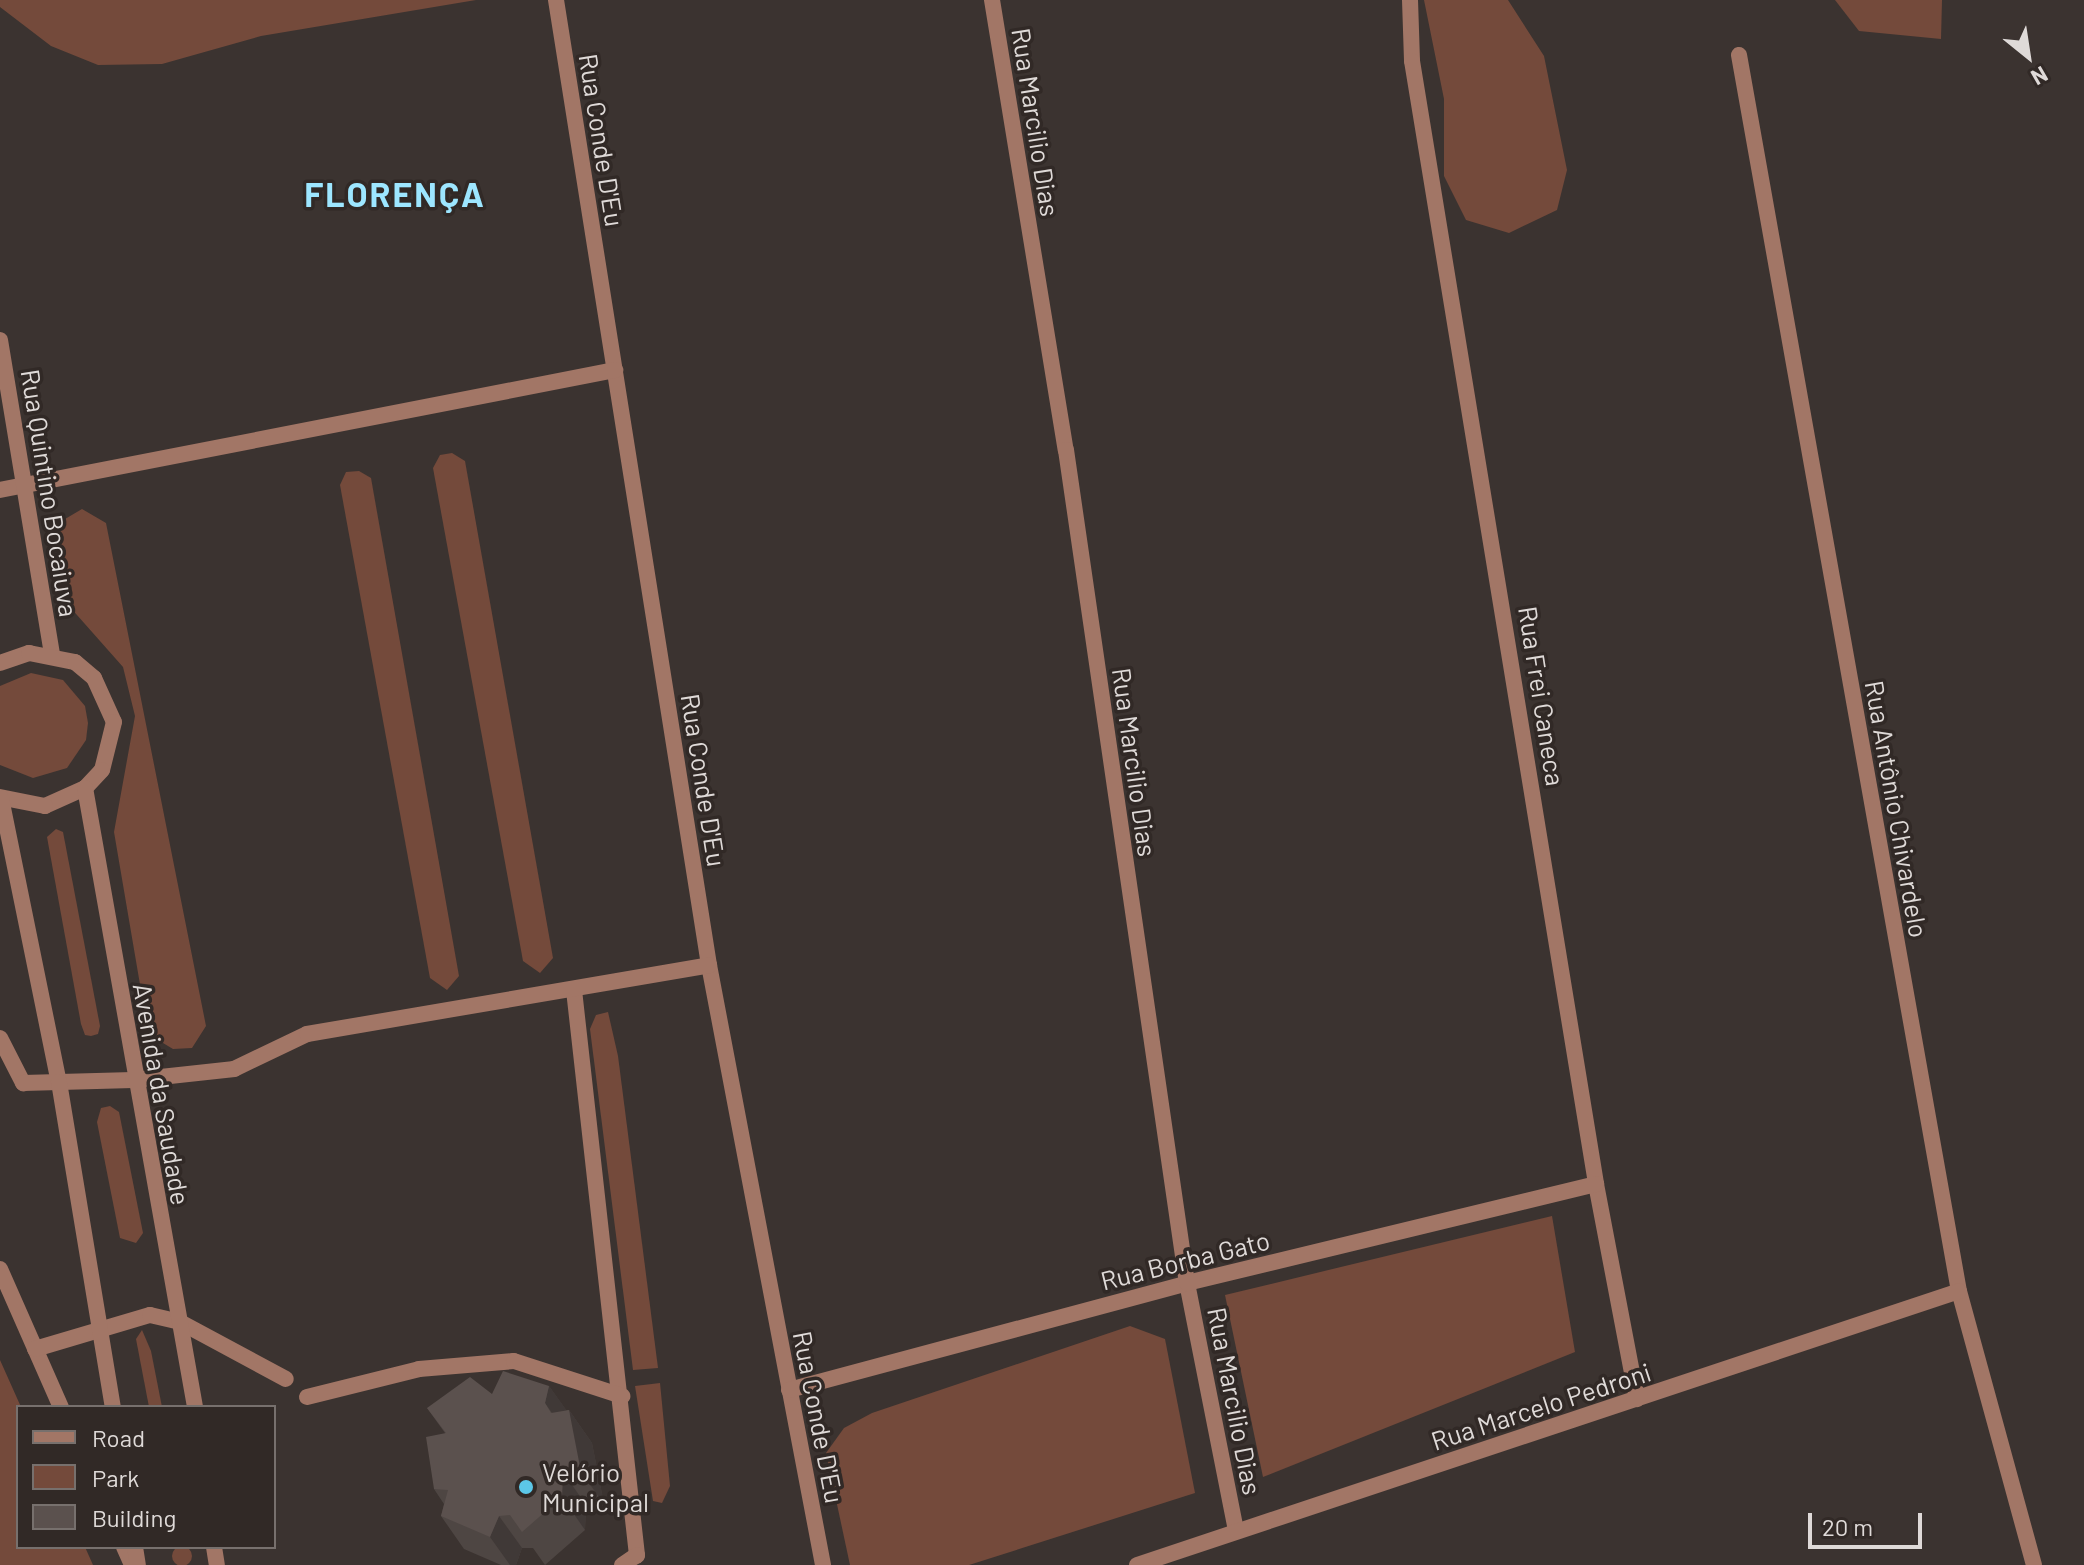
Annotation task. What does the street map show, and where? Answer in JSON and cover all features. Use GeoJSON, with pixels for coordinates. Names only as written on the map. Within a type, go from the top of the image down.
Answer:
{"type":"FeatureCollection","features":[{"type":"Feature","properties":{"kind":"street","name":"Rua Conde D'Eu"},"geometry":{"type":"LineString","coordinates":[[556,0],[709,965],[823,1565]]}},
{"type":"Feature","properties":{"kind":"street","name":"Rua Marcilio Dias"},"geometry":{"type":"LineString","coordinates":[[992,0],[1066,450],[1187,1283],[1236,1531]]}},
{"type":"Feature","properties":{"kind":"street","name":"Rua Frei Caneca"},"geometry":{"type":"LineString","coordinates":[[1410,0],[1412,61],[1596,1184],[1637,1399]]}},
{"type":"Feature","properties":{"kind":"street","name":"Rua Antônio Chivardelo"},"geometry":{"type":"LineString","coordinates":[[1739,55],[1959,1291],[2034,1565]]}},
{"type":"Feature","properties":{"kind":"street","name":"Rua Quintino Bocaiuva"},"geometry":{"type":"LineString","coordinates":[[0,340],[52,654]]}},
{"type":"Feature","properties":{"kind":"street"},"geometry":{"type":"LineString","coordinates":[[0,490],[615,370]]}},
{"type":"Feature","properties":{"kind":"street"},"geometry":{"type":"LineString","coordinates":[[0,663],[29,653],[52,654],[75,662],[94,678],[114,722],[102,770],[85,788],[45,806],[0,797],[59,1082],[113,1405]]}},
{"type":"Feature","properties":{"kind":"street","name":"Avenida da Saudade"},"geometry":{"type":"LineString","coordinates":[[85,788],[133,1080],[195,1405]]}},
{"type":"Feature","properties":{"kind":"street"},"geometry":{"type":"LineString","coordinates":[[0,1038],[23,1083],[133,1080],[234,1069],[307,1034],[709,965]]}},
{"type":"Feature","properties":{"kind":"street"},"geometry":{"type":"LineString","coordinates":[[574,990],[622,1396],[637,1555],[622,1565]]}},
{"type":"Feature","properties":{"kind":"street","name":"Rua Borba Gato"},"geometry":{"type":"LineString","coordinates":[[789,1390],[1187,1283],[1596,1184]]}},
{"type":"Feature","properties":{"kind":"street"},"geometry":{"type":"LineString","coordinates":[[0,1269],[60,1405]]}},
{"type":"Feature","properties":{"kind":"street","name":"Rua Marcelo Pedroni"},"geometry":{"type":"LineString","coordinates":[[1137,1565],[1959,1291]]}},
{"type":"Feature","properties":{"kind":"street"},"geometry":{"type":"LineString","coordinates":[[35,1349],[137,1315],[180,1322],[286,1379]]}},
{"type":"Feature","properties":{"kind":"street"},"geometry":{"type":"LineString","coordinates":[[307,1397],[419,1369],[514,1361],[622,1396]]}},
{"type":"Feature","properties":{"kind":"green space"},"geometry":{"type":"Polygon","coordinates":[[[0,0],[476,0],[261,36],[162,64],[98,65],[51,46],[0,7],[0,0]]]}},
{"type":"Feature","properties":{"kind":"green space"},"geometry":{"type":"Polygon","coordinates":[[[1424,0],[1508,0],[1544,56],[1567,170],[1557,210],[1509,233],[1466,220],[1444,176],[1444,99],[1424,0]]]}},
{"type":"Feature","properties":{"kind":"green space"},"geometry":{"type":"Polygon","coordinates":[[[1835,0],[1942,0],[1941,39],[1859,31],[1835,0]]]}},
{"type":"Feature","properties":{"kind":"green space"},"geometry":{"type":"Polygon","coordinates":[[[452,453],[465,461],[553,958],[540,973],[523,961],[433,468],[440,455],[452,453]]]}},
{"type":"Feature","properties":{"kind":"green space"},"geometry":{"type":"Polygon","coordinates":[[[359,471],[371,478],[459,976],[447,990],[430,978],[340,485],[346,472],[359,471]]]}},
{"type":"Feature","properties":{"kind":"green space"},"geometry":{"type":"Polygon","coordinates":[[[82,509],[106,523],[206,1026],[192,1048],[173,1049],[158,1040],[144,1008],[114,832],[135,716],[123,667],[69,606],[55,531],[60,522],[82,509]]]}},
{"type":"Feature","properties":{"kind":"green space"},"geometry":{"type":"Polygon","coordinates":[[[31,673],[63,680],[85,706],[88,723],[86,740],[67,768],[33,778],[0,765],[0,686],[31,673]]]}},
{"type":"Feature","properties":{"kind":"green space"},"geometry":{"type":"Polygon","coordinates":[[[56,829],[63,832],[100,1026],[98,1034],[91,1036],[85,1035],[81,1024],[47,837],[56,829]]]}},
{"type":"Feature","properties":{"kind":"green space"},"geometry":{"type":"Polygon","coordinates":[[[608,1012],[618,1056],[658,1368],[633,1370],[590,1029],[596,1015],[608,1012]]]}},
{"type":"Feature","properties":{"kind":"green space"},"geometry":{"type":"Polygon","coordinates":[[[110,1106],[119,1112],[143,1233],[136,1243],[120,1238],[97,1122],[101,1108],[110,1106]]]}},
{"type":"Feature","properties":{"kind":"green space"},"geometry":{"type":"Polygon","coordinates":[[[1552,1216],[1575,1352],[1263,1477],[1225,1295],[1552,1216]]]}},
{"type":"Feature","properties":{"kind":"green space"},"geometry":{"type":"Polygon","coordinates":[[[1130,1326],[1165,1339],[1195,1493],[969,1565],[850,1565],[826,1453],[844,1428],[872,1413],[1130,1326]]]}},
{"type":"Feature","properties":{"kind":"green space"},"geometry":{"type":"Polygon","coordinates":[[[142,1330],[151,1351],[162,1405],[149,1405],[136,1339],[142,1330]]]}},
{"type":"Feature","properties":{"kind":"green space"},"geometry":{"type":"Polygon","coordinates":[[[0,1360],[20,1405],[16,1405],[16,1549],[86,1549],[93,1565],[0,1565],[0,1360]]]}},
{"type":"Feature","properties":{"kind":"green space"},"geometry":{"type":"Polygon","coordinates":[[[660,1383],[670,1486],[662,1503],[653,1501],[635,1386],[660,1383]]]}},
{"type":"Feature","properties":{"kind":"green space"},"geometry":{"type":"Polygon","coordinates":[[[175,1549],[189,1549],[191,1560],[186,1565],[178,1565],[173,1560],[175,1549]]]}},
{"type":"Feature","properties":{"kind":"building","name":"Velório Municipal"},"geometry":{"type":"Polygon","coordinates":[[[503,1371],[549,1386],[545,1403],[551,1413],[569,1410],[581,1472],[563,1472],[562,1497],[522,1532],[510,1515],[499,1516],[490,1537],[441,1516],[448,1490],[434,1489],[426,1437],[446,1433],[427,1408],[470,1377],[492,1394],[503,1371]]]}},
{"type":"Feature","properties":{"kind":"place","name":"Velório Municipal"},"geometry":{"type":"Point","coordinates":[526,1487]}},
{"type":"Feature","properties":{"kind":"district","name":"FLORENÇA"},"geometry":{"type":"Point","coordinates":[395,194]}}]}
